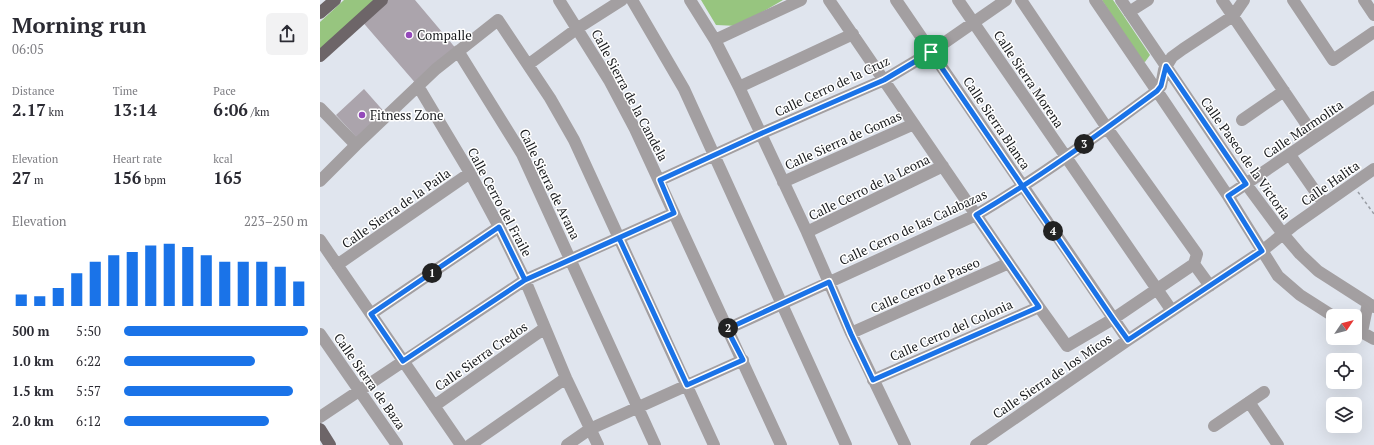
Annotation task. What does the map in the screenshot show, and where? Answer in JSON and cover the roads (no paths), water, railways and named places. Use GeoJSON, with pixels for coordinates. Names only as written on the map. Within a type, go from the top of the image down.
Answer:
{"type":"FeatureCollection","features":[{"type":"Feature","properties":{"kind":"main road"},"geometry":{"type":"LineString","coordinates":[[320,13],[335,0]]}},
{"type":"Feature","properties":{"kind":"main road"},"geometry":{"type":"LineString","coordinates":[[320,56],[382,0]]}},
{"type":"Feature","properties":{"kind":"main road"},"geometry":{"type":"LineString","coordinates":[[320,429],[330,445]]}},
{"type":"Feature","properties":{"kind":"street","name":"Calle Sierra de la Candela"},"geometry":{"type":"LineString","coordinates":[[559,0],[578,28],[635,129],[660,180],[781,445]]}},
{"type":"Feature","properties":{"kind":"street"},"geometry":{"type":"LineString","coordinates":[[529,64],[578,28],[622,0]]}},
{"type":"Feature","properties":{"kind":"street"},"geometry":{"type":"LineString","coordinates":[[632,0],[684,89],[846,445]]}},
{"type":"Feature","properties":{"kind":"street"},"geometry":{"type":"LineString","coordinates":[[690,0],[715,40],[739,88],[807,232],[851,334],[905,445]]}},
{"type":"Feature","properties":{"kind":"street"},"geometry":{"type":"LineString","coordinates":[[715,40],[801,0]]}},
{"type":"Feature","properties":{"kind":"street"},"geometry":{"type":"LineString","coordinates":[[829,0],[1067,346],[1113,319],[1157,289],[1195,261],[1197,254],[1108,128],[1021,0]]}},
{"type":"Feature","properties":{"kind":"street","name":"Calle Sierra Blanca"},"geometry":{"type":"LineString","coordinates":[[896,0],[1128,340]]}},
{"type":"Feature","properties":{"kind":"street","name":"Calle Sierra Morena"},"geometry":{"type":"LineString","coordinates":[[958,0],[1172,311]]}},
{"type":"Feature","properties":{"kind":"street","name":"Calle Cerro de la Cruz"},"geometry":{"type":"LineString","coordinates":[[660,180],[760,134],[884,80],[931,52],[1006,0]]}},
{"type":"Feature","properties":{"kind":"street"},"geometry":{"type":"LineString","coordinates":[[1095,0],[1228,196],[1278,276],[1300,295],[1326,312]]}},
{"type":"Feature","properties":{"kind":"street","name":"Calle Paseo de la Victoria"},"geometry":{"type":"LineString","coordinates":[[1121,0],[1246,184],[1283,234],[1300,254],[1318,271],[1371,305]]}},
{"type":"Feature","properties":{"kind":"street"},"geometry":{"type":"LineString","coordinates":[[1129,12],[1148,0]]}},
{"type":"Feature","properties":{"kind":"street"},"geometry":{"type":"LineString","coordinates":[[1222,0],[1315,137]]}},
{"type":"Feature","properties":{"kind":"street"},"geometry":{"type":"LineString","coordinates":[[1157,91],[1161,86],[1166,66],[1172,57],[1233,16],[1244,0]]}},
{"type":"Feature","properties":{"kind":"street"},"geometry":{"type":"LineString","coordinates":[[1293,0],[1333,60],[1374,32]]}},
{"type":"Feature","properties":{"kind":"street"},"geometry":{"type":"LineString","coordinates":[[1364,0],[1374,15]]}},
{"type":"Feature","properties":{"kind":"street"},"geometry":{"type":"LineString","coordinates":[[320,181],[436,69],[498,20],[529,64],[574,140],[714,445]]}},
{"type":"Feature","properties":{"kind":"street"},"geometry":{"type":"LineString","coordinates":[[739,88],[853,34]]}},
{"type":"Feature","properties":{"kind":"street","name":"Calle Sierra de Arana"},"geometry":{"type":"LineString","coordinates":[[458,51],[522,154],[655,445]]}},
{"type":"Feature","properties":{"kind":"street","name":"Calle Cerro del Fraile"},"geometry":{"type":"LineString","coordinates":[[418,86],[470,173],[499,227],[525,280],[566,378],[598,445]]}},
{"type":"Feature","properties":{"kind":"street","name":"Calle Cerro de las Calabazas"},"geometry":{"type":"LineString","coordinates":[[727,329],[976,215],[1108,128],[1157,91]]}},
{"type":"Feature","properties":{"kind":"street"},"geometry":{"type":"LineString","coordinates":[[1242,120],[1284,91]]}},
{"type":"Feature","properties":{"kind":"street","name":"Calle Marmolita"},"geometry":{"type":"LineString","coordinates":[[1228,196],[1374,97]]}},
{"type":"Feature","properties":{"kind":"street"},"geometry":{"type":"LineString","coordinates":[[320,108],[356,145]]}},
{"type":"Feature","properties":{"kind":"street","name":"Calle Sierra de Gomas"},"geometry":{"type":"LineString","coordinates":[[783,182],[914,124]]}},
{"type":"Feature","properties":{"kind":"street"},"geometry":{"type":"LineString","coordinates":[[1290,155],[1324,204]]}},
{"type":"Feature","properties":{"kind":"street","name":"Calle Cerro de la Leona"},"geometry":{"type":"LineString","coordinates":[[807,232],[943,166]]}},
{"type":"Feature","properties":{"kind":"street","name":"Calle Halita"},"geometry":{"type":"LineString","coordinates":[[1283,234],[1374,169]]}},
{"type":"Feature","properties":{"kind":"street","name":"Calle Sierra de la Paila"},"geometry":{"type":"LineString","coordinates":[[337,265],[470,173]]}},
{"type":"Feature","properties":{"kind":"street"},"geometry":{"type":"LineString","coordinates":[[320,417],[525,280],[674,213]]}},
{"type":"Feature","properties":{"kind":"street"},"geometry":{"type":"LineString","coordinates":[[371,314],[499,227]]}},
{"type":"Feature","properties":{"kind":"street","name":"Calle Sierra de los Micos"},"geometry":{"type":"LineString","coordinates":[[976,445],[1128,340],[1262,251],[1283,234]]}},
{"type":"Feature","properties":{"kind":"street"},"geometry":{"type":"LineString","coordinates":[[320,240],[460,445]]}},
{"type":"Feature","properties":{"kind":"street"},"geometry":{"type":"LineString","coordinates":[[1195,261],[1210,286]]}},
{"type":"Feature","properties":{"kind":"street","name":"Calle Cerro de Paseo"},"geometry":{"type":"LineString","coordinates":[[851,334],[1009,263]]}},
{"type":"Feature","properties":{"kind":"street"},"geometry":{"type":"LineString","coordinates":[[1362,322],[1371,305]]}},
{"type":"Feature","properties":{"kind":"street","name":"Calle Cerro del Colonia"},"geometry":{"type":"LineString","coordinates":[[873,380],[1039,307]]}},
{"type":"Feature","properties":{"kind":"street","name":"Calle Sierra Credos"},"geometry":{"type":"LineString","coordinates":[[434,406],[545,328]]}},
{"type":"Feature","properties":{"kind":"street"},"geometry":{"type":"LineString","coordinates":[[1362,332],[1374,339]]}},
{"type":"Feature","properties":{"kind":"street","name":"Calle Sierra de Baza"},"geometry":{"type":"LineString","coordinates":[[320,334],[397,445]]}},
{"type":"Feature","properties":{"kind":"street"},"geometry":{"type":"LineString","coordinates":[[567,445],[590,429],[743,360]]}},
{"type":"Feature","properties":{"kind":"street"},"geometry":{"type":"LineString","coordinates":[[470,445],[566,378]]}},
{"type":"Feature","properties":{"kind":"street"},"geometry":{"type":"LineString","coordinates":[[1214,426],[1264,392]]}},
{"type":"Feature","properties":{"kind":"street"},"geometry":{"type":"LineString","coordinates":[[1249,402],[1278,445]]}},
{"type":"Feature","properties":{"kind":"place","name":"Compalle"},"geometry":{"type":"Point","coordinates":[409,35]}},
{"type":"Feature","properties":{"kind":"place","name":"Fitness Zone"},"geometry":{"type":"Point","coordinates":[362,115]}}]}
